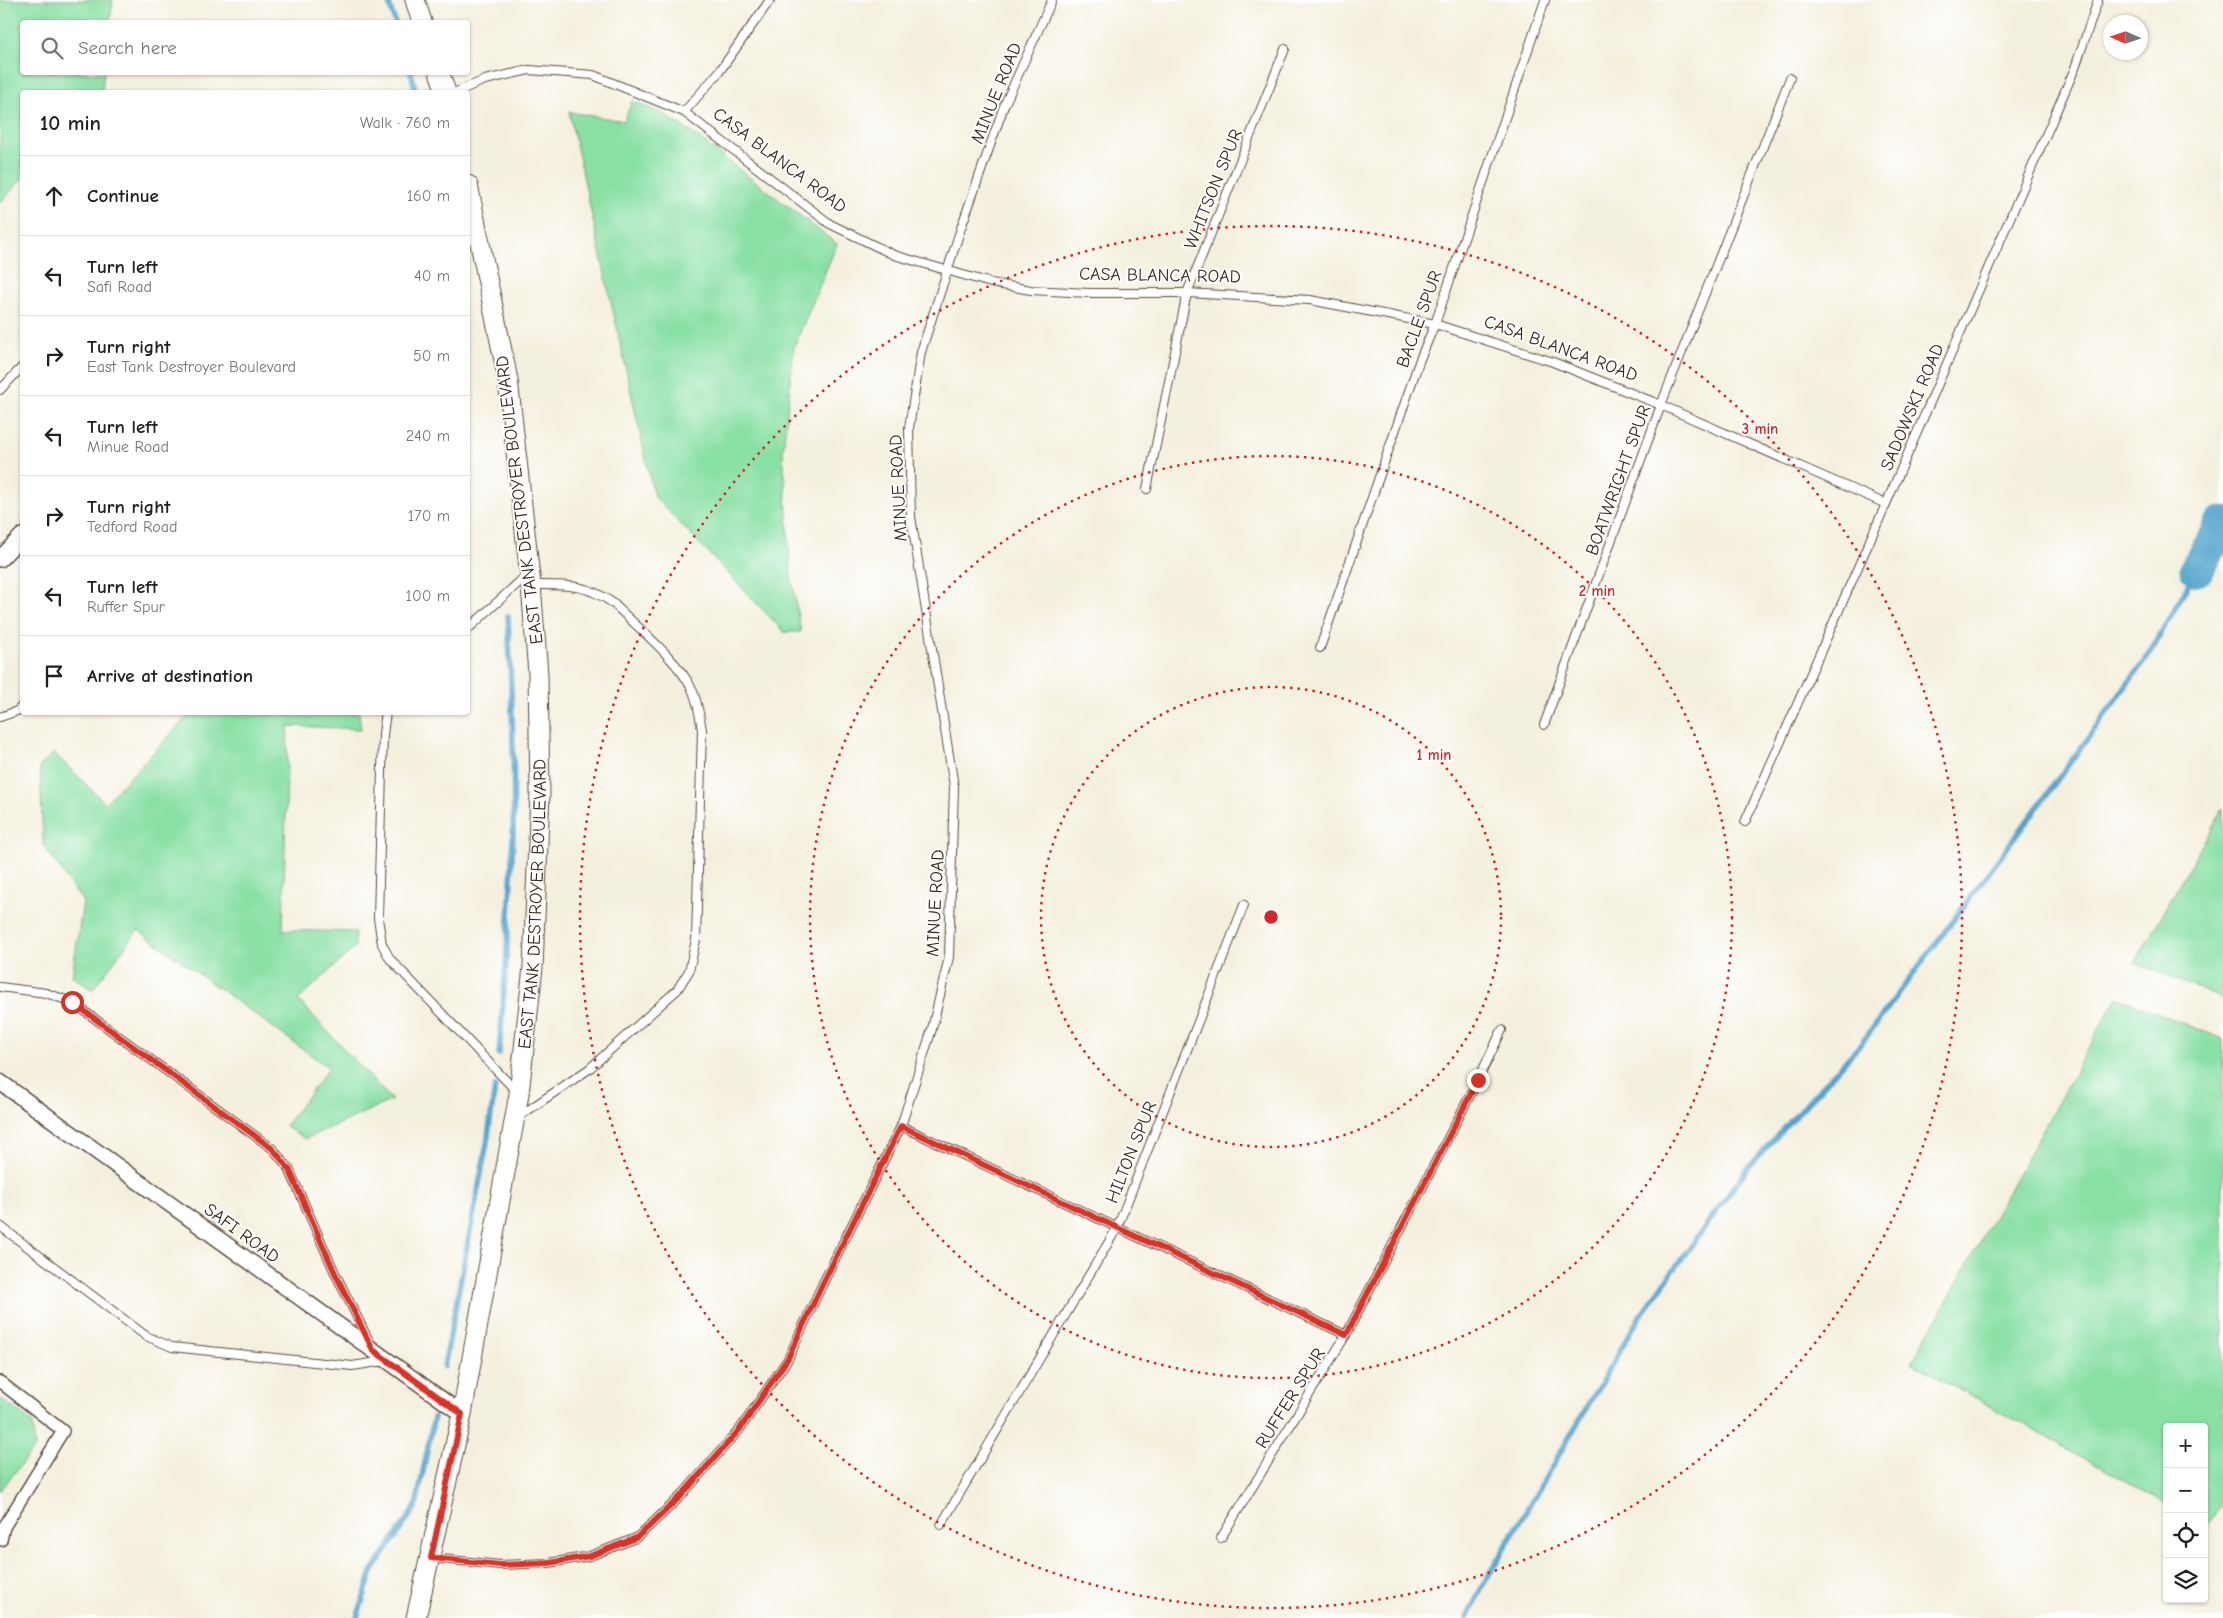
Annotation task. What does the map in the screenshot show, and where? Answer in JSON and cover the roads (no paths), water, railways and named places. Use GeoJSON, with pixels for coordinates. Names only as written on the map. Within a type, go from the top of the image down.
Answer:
{"type":"FeatureCollection","features":[{"type":"Feature","properties":{"kind":"street"},"geometry":{"type":"LineString","coordinates":[[415,0],[421,20]]}},
{"type":"Feature","properties":{"kind":"street"},"geometry":{"type":"LineString","coordinates":[[440,75],[445,90]]}},
{"type":"Feature","properties":{"kind":"street","name":"EAST TANK DESTROYER BOULEVARD"},"geometry":{"type":"LineString","coordinates":[[416,1618],[462,1414],[519,1094],[533,967],[540,793],[538,674],[531,579],[508,380],[470,195]]}},
{"type":"Feature","properties":{"kind":"street"},"geometry":{"type":"LineString","coordinates":[[0,559],[20,538]]}},
{"type":"Feature","properties":{"kind":"street","name":"SAFI ROAD"},"geometry":{"type":"LineString","coordinates":[[0,1082],[462,1414]]}},
{"type":"Feature","properties":{"kind":"street"},"geometry":{"type":"LineString","coordinates":[[0,1382],[63,1431],[4,1527],[1,1540]]}},
{"type":"Feature","properties":{"kind":"lane"},"geometry":{"type":"LineString","coordinates":[[684,112],[719,72],[770,0]]}},
{"type":"Feature","properties":{"kind":"lane","name":"MINUE ROAD"},"geometry":{"type":"LineString","coordinates":[[431,1558],[500,1565],[549,1563],[590,1556],[636,1538],[681,1496],[740,1429],[788,1358],[901,1126],[932,1029],[949,948],[954,786],[911,517],[909,428],[921,352],[948,269],[1004,106],[1052,0]]}},
{"type":"Feature","properties":{"kind":"lane","name":"BACLE SPUR"},"geometry":{"type":"LineString","coordinates":[[1320,648],[1545,0]]}},
{"type":"Feature","properties":{"kind":"lane","name":"SADOWSKI ROAD"},"geometry":{"type":"LineString","coordinates":[[1745,822],[1886,504],[2075,68],[2098,0]]}},
{"type":"Feature","properties":{"kind":"lane","name":"WHITSON SPUR"},"geometry":{"type":"LineString","coordinates":[[1147,489],[1188,293],[1285,49]]}},
{"type":"Feature","properties":{"kind":"lane","name":"CASA BLANCA ROAD"},"geometry":{"type":"LineString","coordinates":[[461,90],[485,80],[529,70],[593,75],[684,112],[830,224],[894,255],[948,269],[991,283],[1031,290],[1089,293],[1188,293],[1310,300],[1434,324],[1553,362],[1661,405],[1886,504]]}},
{"type":"Feature","properties":{"kind":"lane","name":"BOATWRIGHT SPUR"},"geometry":{"type":"LineString","coordinates":[[1544,725],[1661,405],[1790,78]]}},
{"type":"Feature","properties":{"kind":"lane"},"geometry":{"type":"LineString","coordinates":[[0,390],[20,369]]}},
{"type":"Feature","properties":{"kind":"lane"},"geometry":{"type":"LineString","coordinates":[[470,627],[531,579],[576,586],[603,596],[614,604],[678,669],[692,690],[700,712],[702,730],[696,931],[689,971],[677,990],[589,1069],[514,1120]]}},
{"type":"Feature","properties":{"kind":"lane"},"geometry":{"type":"LineString","coordinates":[[0,717],[20,708]]}},
{"type":"Feature","properties":{"kind":"lane"},"geometry":{"type":"LineString","coordinates":[[386,715],[383,734],[378,918],[382,944],[390,959],[519,1094]]}},
{"type":"Feature","properties":{"kind":"lane","name":"HILTON SPUR"},"geometry":{"type":"LineString","coordinates":[[941,1525],[1117,1228],[1244,905]]}},
{"type":"Feature","properties":{"kind":"lane"},"geometry":{"type":"LineString","coordinates":[[0,987],[46,993],[72,1002],[273,1149],[289,1169],[335,1273],[373,1350]]}},
{"type":"Feature","properties":{"kind":"lane","name":"RUFFER SPUR"},"geometry":{"type":"LineString","coordinates":[[1221,1538],[1346,1335],[1474,1089],[1502,1030]]}},
{"type":"Feature","properties":{"kind":"lane"},"geometry":{"type":"LineString","coordinates":[[901,1126],[1346,1335]]}},
{"type":"Feature","properties":{"kind":"lane"},"geometry":{"type":"LineString","coordinates":[[0,1226],[146,1336],[172,1348],[352,1366],[388,1361]]}},
{"type":"Feature","properties":{"kind":"waterway"},"geometry":{"type":"LineString","coordinates":[[388,0],[394,20]]}},
{"type":"Feature","properties":{"kind":"waterway"},"geometry":{"type":"LineString","coordinates":[[412,75],[416,90]]}},
{"type":"Feature","properties":{"kind":"waterway"},"geometry":{"type":"LineString","coordinates":[[2197,569],[2223,523]]}},
{"type":"Feature","properties":{"kind":"waterway"},"geometry":{"type":"LineString","coordinates":[[1467,1618],[1483,1585],[1639,1318],[1747,1169],[1861,1044],[2148,656],[2197,569]]}},
{"type":"Feature","properties":{"kind":"waterway"},"geometry":{"type":"LineString","coordinates":[[499,1054],[506,971],[513,831],[513,750],[508,616]]}},
{"type":"Feature","properties":{"kind":"waterway"},"geometry":{"type":"LineString","coordinates":[[444,1367],[487,1143],[495,1087]]}},
{"type":"Feature","properties":{"kind":"waterway"},"geometry":{"type":"LineString","coordinates":[[357,1618],[372,1572],[416,1506],[434,1417]]}}]}
